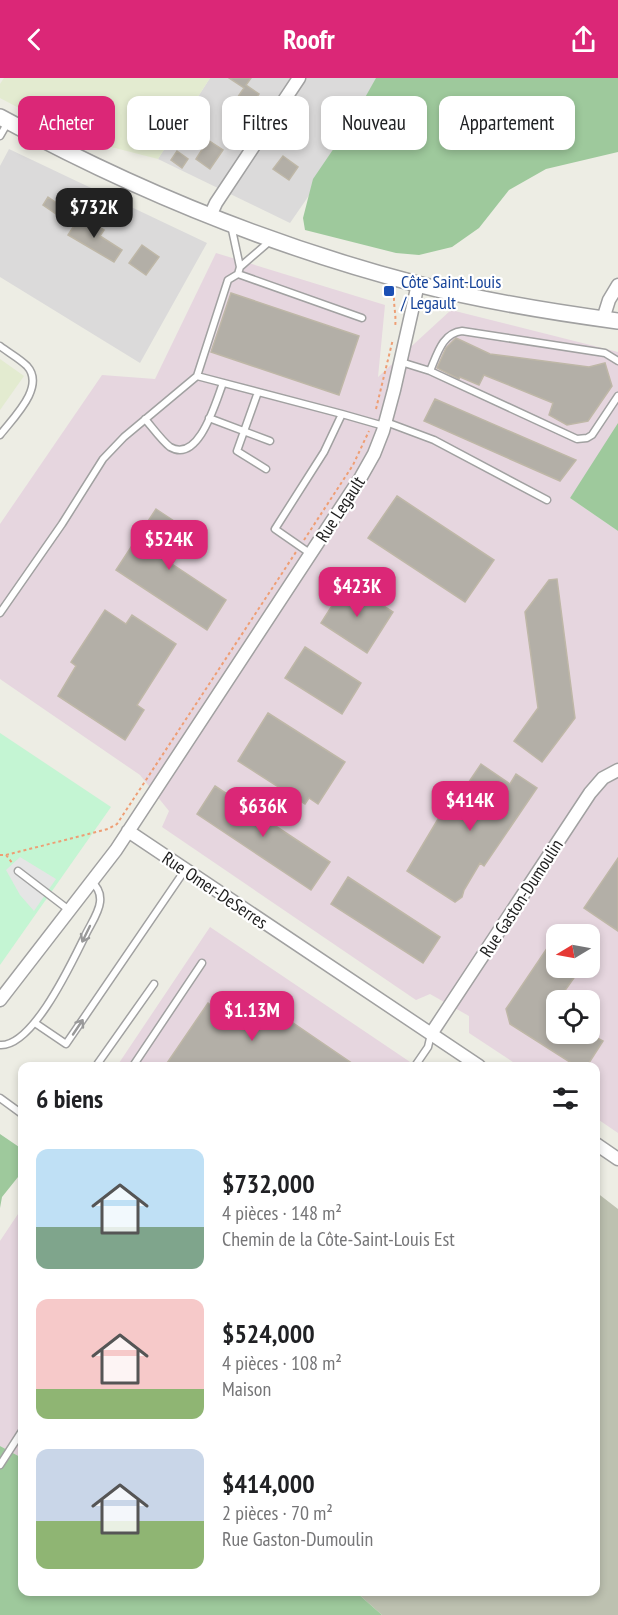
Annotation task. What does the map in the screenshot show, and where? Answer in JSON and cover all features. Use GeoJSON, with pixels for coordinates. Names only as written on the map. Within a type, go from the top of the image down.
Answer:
{"type":"FeatureCollection","features":[{"type":"Feature","properties":{"kind":"street"},"geometry":{"type":"LineString","coordinates":[[210,216],[216,203],[299,78]]}},
{"type":"Feature","properties":{"kind":"street"},"geometry":{"type":"LineString","coordinates":[[4,120],[87,162],[210,216],[335,260],[418,284],[611,320],[609,300],[618,285]]}},
{"type":"Feature","properties":{"kind":"street","name":"Rue Legault"},"geometry":{"type":"LineString","coordinates":[[128,831],[311,554],[377,448],[401,362],[418,284]]}},
{"type":"Feature","properties":{"kind":"street","name":"Rue Gaston-Dumoulin"},"geometry":{"type":"LineString","coordinates":[[431,1034],[590,793],[603,778],[618,770]]}},
{"type":"Feature","properties":{"kind":"street"},"geometry":{"type":"LineString","coordinates":[[0,1000],[128,831]]}},
{"type":"Feature","properties":{"kind":"street","name":"Rue Omer-DeSerres"},"geometry":{"type":"LineString","coordinates":[[128,831],[473,1062]]}},
{"type":"Feature","properties":{"kind":"street"},"geometry":{"type":"LineString","coordinates":[[600,1147],[618,1159]]}},
{"type":"Feature","properties":{"kind":"lane"},"geometry":{"type":"LineString","coordinates":[[0,136],[4,120]]}},
{"type":"Feature","properties":{"kind":"lane"},"geometry":{"type":"LineString","coordinates":[[231,224],[239,270]]}},
{"type":"Feature","properties":{"kind":"lane"},"geometry":{"type":"LineString","coordinates":[[0,613],[62,524],[103,459],[124,437],[197,376],[228,280],[272,239]]}},
{"type":"Feature","properties":{"kind":"lane"},"geometry":{"type":"LineString","coordinates":[[239,270],[362,318]]}},
{"type":"Feature","properties":{"kind":"lane"},"geometry":{"type":"LineString","coordinates":[[430,371],[441,345],[451,334],[462,331],[605,353],[618,362]]}},
{"type":"Feature","properties":{"kind":"lane"},"geometry":{"type":"LineString","coordinates":[[0,346],[27,367],[33,376],[33,384],[28,397],[0,435]]}},
{"type":"Feature","properties":{"kind":"lane"},"geometry":{"type":"LineString","coordinates":[[401,362],[430,371],[580,439],[592,435],[618,396]]}},
{"type":"Feature","properties":{"kind":"lane"},"geometry":{"type":"LineString","coordinates":[[197,376],[385,424],[434,441],[547,500]]}},
{"type":"Feature","properties":{"kind":"lane"},"geometry":{"type":"LineString","coordinates":[[145,419],[171,447],[182,449],[194,444],[199,439],[209,418],[223,383]]}},
{"type":"Feature","properties":{"kind":"lane"},"geometry":{"type":"LineString","coordinates":[[258,392],[237,451],[266,469]]}},
{"type":"Feature","properties":{"kind":"lane"},"geometry":{"type":"LineString","coordinates":[[311,554],[275,529],[324,453],[342,414]]}},
{"type":"Feature","properties":{"kind":"lane"},"geometry":{"type":"LineString","coordinates":[[209,418],[270,441]]}},
{"type":"Feature","properties":{"kind":"lane"},"geometry":{"type":"LineString","coordinates":[[34,1023],[66,1044],[184,870]]}},
{"type":"Feature","properties":{"kind":"lane"},"geometry":{"type":"LineString","coordinates":[[18,871],[69,909]]}},
{"type":"Feature","properties":{"kind":"lane"},"geometry":{"type":"LineString","coordinates":[[0,1045],[7,1045],[18,1038],[34,1023],[67,973],[98,907],[100,894],[91,881]]}},
{"type":"Feature","properties":{"kind":"lane"},"geometry":{"type":"LineString","coordinates":[[136,1062],[202,963]]}},
{"type":"Feature","properties":{"kind":"lane"},"geometry":{"type":"LineString","coordinates":[[99,1062],[154,984]]}},
{"type":"Feature","properties":{"kind":"lane"},"geometry":{"type":"LineString","coordinates":[[418,1062],[428,1047],[431,1034]]}},
{"type":"Feature","properties":{"kind":"lane"},"geometry":{"type":"LineString","coordinates":[[0,1098],[18,1111]]}},
{"type":"Feature","properties":{"kind":"lane"},"geometry":{"type":"LineString","coordinates":[[0,1464],[18,1437]]}},
{"type":"Feature","properties":{"kind":"path"},"geometry":{"type":"LineString","coordinates":[[375,411],[395,328],[394,297]]}},
{"type":"Feature","properties":{"kind":"path","name":"Rue Legault"},"geometry":{"type":"LineString","coordinates":[[303,542],[353,465],[367,436]]}},
{"type":"Feature","properties":{"kind":"path","name":"Rue Legault"},"geometry":{"type":"LineString","coordinates":[[6,855],[108,829],[117,824],[296,551]]}},
{"type":"Feature","properties":{"kind":"path"},"geometry":{"type":"LineString","coordinates":[[0,855],[6,855],[18,871]]}},
{"type":"Feature","properties":{"kind":"shaded area"},"geometry":{"type":"Polygon","coordinates":[[[4,78],[210,78],[198,96],[127,96],[127,150],[164,150],[158,159],[115,148],[115,96],[18,96],[18,107],[0,98],[0,84],[4,78]]]}},
{"type":"Feature","properties":{"kind":"shaded area"},"geometry":{"type":"Polygon","coordinates":[[[210,78],[390,78],[378,96],[321,96],[321,150],[340,150],[290,223],[158,159],[164,150],[210,150],[210,96],[198,96],[210,78]]]}},
{"type":"Feature","properties":{"kind":"shaded area"},"geometry":{"type":"Polygon","coordinates":[[[9,149],[207,243],[140,363],[0,277],[0,166],[9,149]]]}},
{"type":"Feature","properties":{"kind":"shaded area"},"geometry":{"type":"Polygon","coordinates":[[[216,253],[385,305],[378,377],[451,310],[618,352],[618,427],[570,498],[618,531],[618,1133],[600,1121],[600,1062],[513,1062],[469,1033],[469,1016],[430,994],[416,1000],[162,827],[169,811],[140,775],[0,679],[0,524],[102,375],[155,379],[216,253]]]}},
{"type":"Feature","properties":{"kind":"shaded area"},"geometry":{"type":"Polygon","coordinates":[[[0,359],[24,376],[0,410],[0,359]]]}},
{"type":"Feature","properties":{"kind":"shaded area"},"geometry":{"type":"Polygon","coordinates":[[[20,857],[56,879],[34,911],[20,895],[6,870],[20,857]]]}},
{"type":"Feature","properties":{"kind":"shaded area"},"geometry":{"type":"Polygon","coordinates":[[[210,927],[410,1062],[120,1062],[210,927]]]}},
{"type":"Feature","properties":{"kind":"shaded area"},"geometry":{"type":"Polygon","coordinates":[[[600,1195],[618,1209],[618,1615],[382,1615],[361,1596],[600,1596],[600,1195]]]}},
{"type":"Feature","properties":{"kind":"shaded area"},"geometry":{"type":"Polygon","coordinates":[[[18,1214],[18,1456],[0,1446],[0,1241],[18,1214]]]}},
{"type":"Feature","properties":{"kind":"green space"},"geometry":{"type":"Polygon","coordinates":[[[376,78],[618,78],[618,152],[546,169],[509,190],[479,228],[452,247],[419,255],[396,253],[305,230],[303,218],[313,179],[333,150],[427,150],[427,96],[366,96],[376,78]]]}},
{"type":"Feature","properties":{"kind":"green space"},"geometry":{"type":"Polygon","coordinates":[[[618,423],[618,531],[570,498],[618,423]]]}},
{"type":"Feature","properties":{"kind":"green space"},"geometry":{"type":"Polygon","coordinates":[[[0,733],[111,807],[0,965],[0,733]]]}},
{"type":"Feature","properties":{"kind":"green space"},"geometry":{"type":"Polygon","coordinates":[[[0,1134],[18,1146],[18,1177],[2,1197],[0,1208],[0,1134]]]}},
{"type":"Feature","properties":{"kind":"green space"},"geometry":{"type":"Polygon","coordinates":[[[0,1446],[18,1456],[18,1596],[361,1596],[382,1615],[0,1615],[0,1446]]]}},
{"type":"Feature","properties":{"kind":"building"},"geometry":{"type":"Polygon","coordinates":[[[229,78],[251,78],[246,85],[259,94],[258,96],[238,96],[244,88],[229,78]]]}},
{"type":"Feature","properties":{"kind":"building"},"geometry":{"type":"Polygon","coordinates":[[[210,141],[223,150],[210,169],[196,159],[202,150],[210,150],[210,141]]]}},
{"type":"Feature","properties":{"kind":"building"},"geometry":{"type":"Polygon","coordinates":[[[177,151],[188,159],[182,168],[171,160],[177,151]]]}},
{"type":"Feature","properties":{"kind":"building"},"geometry":{"type":"Polygon","coordinates":[[[283,156],[298,167],[289,180],[273,169],[283,156]]]}},
{"type":"Feature","properties":{"kind":"building"},"geometry":{"type":"Polygon","coordinates":[[[48,197],[64,208],[59,216],[43,205],[48,197]]]}},
{"type":"Feature","properties":{"kind":"building"},"geometry":{"type":"Polygon","coordinates":[[[81,215],[104,230],[100,236],[122,250],[114,262],[68,235],[81,215]]]}},
{"type":"Feature","properties":{"kind":"building"},"geometry":{"type":"Polygon","coordinates":[[[142,245],[159,257],[146,275],[129,263],[142,245]]]}},
{"type":"Feature","properties":{"kind":"building"},"geometry":{"type":"Polygon","coordinates":[[[231,293],[359,336],[339,395],[211,352],[231,293]]]}},
{"type":"Feature","properties":{"kind":"building"},"geometry":{"type":"Polygon","coordinates":[[[456,338],[490,354],[589,367],[605,363],[612,386],[588,421],[567,425],[549,415],[553,403],[484,375],[479,385],[460,377],[459,379],[437,368],[446,348],[456,338]]]}},
{"type":"Feature","properties":{"kind":"building"},"geometry":{"type":"Polygon","coordinates":[[[435,399],[576,460],[560,481],[424,421],[435,399]]]}},
{"type":"Feature","properties":{"kind":"building"},"geometry":{"type":"Polygon","coordinates":[[[397,496],[494,560],[465,602],[368,538],[397,496]]]}},
{"type":"Feature","properties":{"kind":"building"},"geometry":{"type":"Polygon","coordinates":[[[156,509],[192,533],[172,564],[226,600],[207,630],[116,570],[156,509]]]}},
{"type":"Feature","properties":{"kind":"building"},"geometry":{"type":"Polygon","coordinates":[[[557,579],[575,718],[542,762],[514,741],[538,708],[525,612],[549,580],[557,579]]]}},
{"type":"Feature","properties":{"kind":"building"},"geometry":{"type":"Polygon","coordinates":[[[347,582],[393,612],[367,653],[321,623],[347,582]]]}},
{"type":"Feature","properties":{"kind":"building"},"geometry":{"type":"Polygon","coordinates":[[[105,610],[126,624],[132,615],[176,644],[137,705],[144,710],[125,740],[58,696],[76,666],[71,662],[105,610]]]}},
{"type":"Feature","properties":{"kind":"building"},"geometry":{"type":"Polygon","coordinates":[[[305,647],[361,683],[342,714],[285,678],[305,647]]]}},
{"type":"Feature","properties":{"kind":"building"},"geometry":{"type":"Polygon","coordinates":[[[268,713],[345,762],[318,804],[309,798],[305,804],[238,761],[268,713]]]}},
{"type":"Feature","properties":{"kind":"building"},"geometry":{"type":"Polygon","coordinates":[[[481,764],[510,784],[516,774],[537,788],[484,866],[480,863],[462,897],[455,902],[407,871],[444,809],[448,813],[481,764]]]}},
{"type":"Feature","properties":{"kind":"building"},"geometry":{"type":"Polygon","coordinates":[[[215,786],[330,862],[311,890],[197,814],[215,786]]]}},
{"type":"Feature","properties":{"kind":"building"},"geometry":{"type":"Polygon","coordinates":[[[618,858],[618,931],[584,908],[618,858]]]}},
{"type":"Feature","properties":{"kind":"building"},"geometry":{"type":"Polygon","coordinates":[[[348,877],[440,937],[423,963],[331,904],[348,877]]]}},
{"type":"Feature","properties":{"kind":"building"},"geometry":{"type":"Polygon","coordinates":[[[546,950],[546,978],[574,978],[565,990],[546,990],[546,1044],[600,1044],[600,1039],[603,1041],[590,1062],[570,1062],[510,1024],[506,1009],[546,950]]]}},
{"type":"Feature","properties":{"kind":"building"},"geometry":{"type":"Polygon","coordinates":[[[255,997],[350,1062],[168,1062],[208,1003],[237,1023],[255,997]]]}},
{"type":"Feature","properties":{"kind":"place","name":"Côte Saint-Louis / Legault"},"geometry":{"type":"Point","coordinates":[389,291]}}]}
